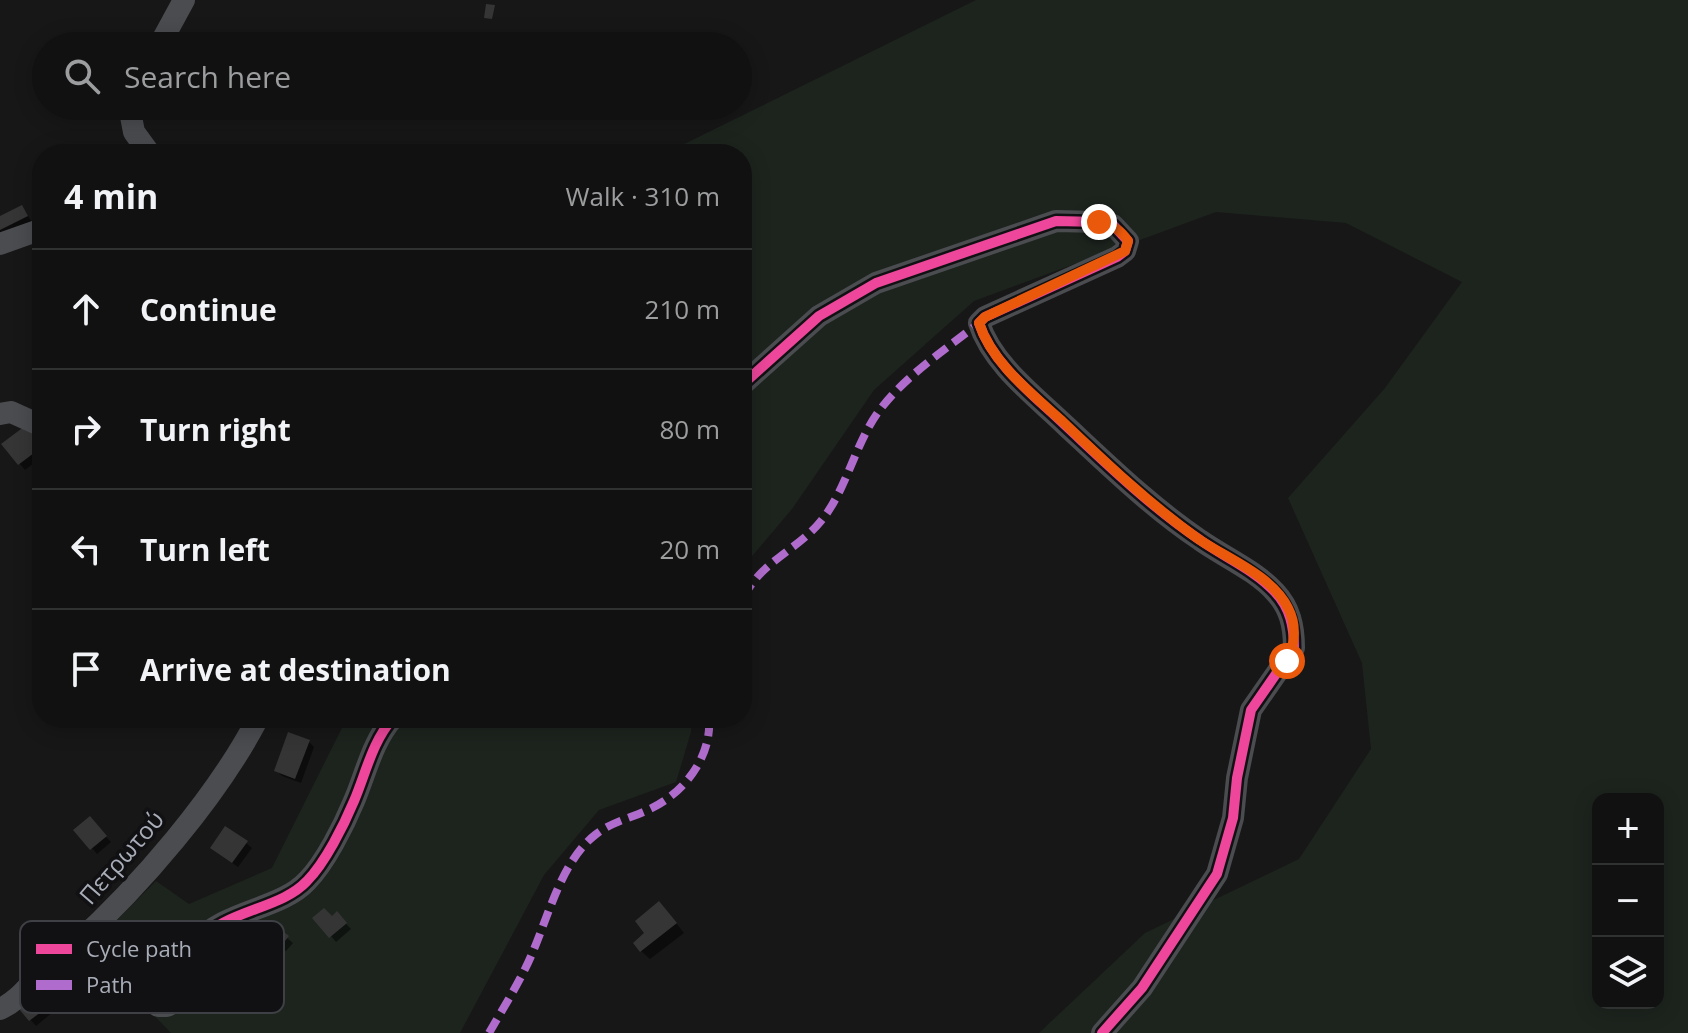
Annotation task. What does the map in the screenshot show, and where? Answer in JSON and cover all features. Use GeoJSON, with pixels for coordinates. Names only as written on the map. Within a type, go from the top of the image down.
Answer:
{"type":"FeatureCollection","features":[{"type":"Feature","properties":{"kind":"street"},"geometry":{"type":"LineString","coordinates":[[167,32],[184,0]]}},
{"type":"Feature","properties":{"kind":"street"},"geometry":{"type":"LineString","coordinates":[[132,120],[134,132],[143,144]]}},
{"type":"Feature","properties":{"kind":"street"},"geometry":{"type":"LineString","coordinates":[[752,376],[819,316],[876,283],[1056,221],[1113,225],[1128,241],[1125,251],[1117,257],[985,317],[979,323],[983,334],[1008,369],[1144,498],[1275,592],[1289,609],[1294,648],[1251,710],[1237,778],[1233,818],[1217,874],[1142,988],[1102,1033]]}},
{"type":"Feature","properties":{"kind":"street"},"geometry":{"type":"LineString","coordinates":[[0,244],[32,233]]}},
{"type":"Feature","properties":{"kind":"street"},"geometry":{"type":"LineString","coordinates":[[0,414],[11,412],[32,421]]}},
{"type":"Feature","properties":{"kind":"street","name":"Πετρωτού"},"geometry":{"type":"LineString","coordinates":[[100,921],[122,900],[185,825],[233,764],[253,728]]}},
{"type":"Feature","properties":{"kind":"street"},"geometry":{"type":"LineString","coordinates":[[225,921],[286,897],[307,882],[354,803],[378,741],[386,728]]}},
{"type":"Feature","properties":{"kind":"street","name":"Πετρωτού"},"geometry":{"type":"LineString","coordinates":[[0,1009],[20,996]]}},
{"type":"Feature","properties":{"kind":"shaded area"},"geometry":{"type":"Polygon","coordinates":[[[976,0],[1688,0],[1688,1033],[1039,1033],[1145,933],[1299,859],[1371,749],[1362,663],[1288,498],[1385,388],[1462,282],[1346,223],[1216,212],[974,301],[874,390],[792,509],[752,556],[752,144],[684,144],[733,120],[752,120],[752,111],[976,0]]]}},
{"type":"Feature","properties":{"kind":"shaded area"},"geometry":{"type":"Polygon","coordinates":[[[342,728],[691,728],[676,782],[599,810],[544,875],[460,1033],[171,1033],[152,1013],[284,1013],[284,921],[116,921],[156,881],[189,904],[272,868],[342,728]]]}},
{"type":"Feature","properties":{"kind":"building"},"geometry":{"type":"Polygon","coordinates":[[[486,4],[495,5],[492,19],[484,18],[486,4]]]}},
{"type":"Feature","properties":{"kind":"building"},"geometry":{"type":"Polygon","coordinates":[[[22,205],[28,216],[0,230],[0,216],[22,205]]]}},
{"type":"Feature","properties":{"kind":"building"},"geometry":{"type":"Polygon","coordinates":[[[29,423],[32,427],[32,454],[18,465],[1,444],[29,423]]]}},
{"type":"Feature","properties":{"kind":"building"},"geometry":{"type":"Polygon","coordinates":[[[288,732],[310,740],[295,779],[274,771],[288,732]]]}},
{"type":"Feature","properties":{"kind":"building"},"geometry":{"type":"Polygon","coordinates":[[[90,816],[107,836],[90,850],[73,830],[90,816]]]}},
{"type":"Feature","properties":{"kind":"building"},"geometry":{"type":"Polygon","coordinates":[[[225,826],[248,841],[232,863],[210,848],[225,826]]]}},
{"type":"Feature","properties":{"kind":"building"},"geometry":{"type":"Polygon","coordinates":[[[659,901],[677,923],[640,952],[633,943],[644,933],[635,921],[659,901]]]}},
{"type":"Feature","properties":{"kind":"building"},"geometry":{"type":"Polygon","coordinates":[[[324,908],[332,916],[337,911],[347,923],[329,938],[312,918],[324,908]]]}},
{"type":"Feature","properties":{"kind":"building"},"geometry":{"type":"Polygon","coordinates":[[[22,1013],[40,1013],[29,1021],[22,1013]]]}},
{"type":"Feature","properties":{"kind":"marked path"},"geometry":{"type":"LineString","coordinates":[[752,584],[821,521],[838,494],[873,420],[892,395],[928,362],[979,323]]}},
{"type":"Feature","properties":{"kind":"marked path"},"geometry":{"type":"LineString","coordinates":[[489,1033],[533,953],[571,862],[582,847],[601,831],[650,809],[674,794],[701,760],[709,728]]}},
{"type":"Feature","properties":{"kind":"cycle path"},"geometry":{"type":"LineString","coordinates":[[752,376],[819,316],[876,283],[1056,221],[1113,225],[1128,241],[1125,251],[1117,257],[985,317],[979,323],[985,338],[1004,366],[1147,500],[1209,546],[1249,570],[1275,592],[1290,618],[1294,648],[1251,710],[1237,778],[1233,818],[1217,874],[1142,988],[1102,1033]]}},
{"type":"Feature","properties":{"kind":"cycle path"},"geometry":{"type":"LineString","coordinates":[[226,921],[296,891],[314,873],[339,832],[385,728]]}},
{"type":"Feature","properties":{"kind":"route"},"geometry":{"type":"LineString","coordinates":[[1099,222],[1113,225],[1123,234],[1128,241],[1125,251],[985,317],[979,323],[983,334],[1008,369],[1114,471],[1199,540],[1264,581],[1275,592],[1289,609],[1294,636],[1294,648],[1287,661]]}}]}
